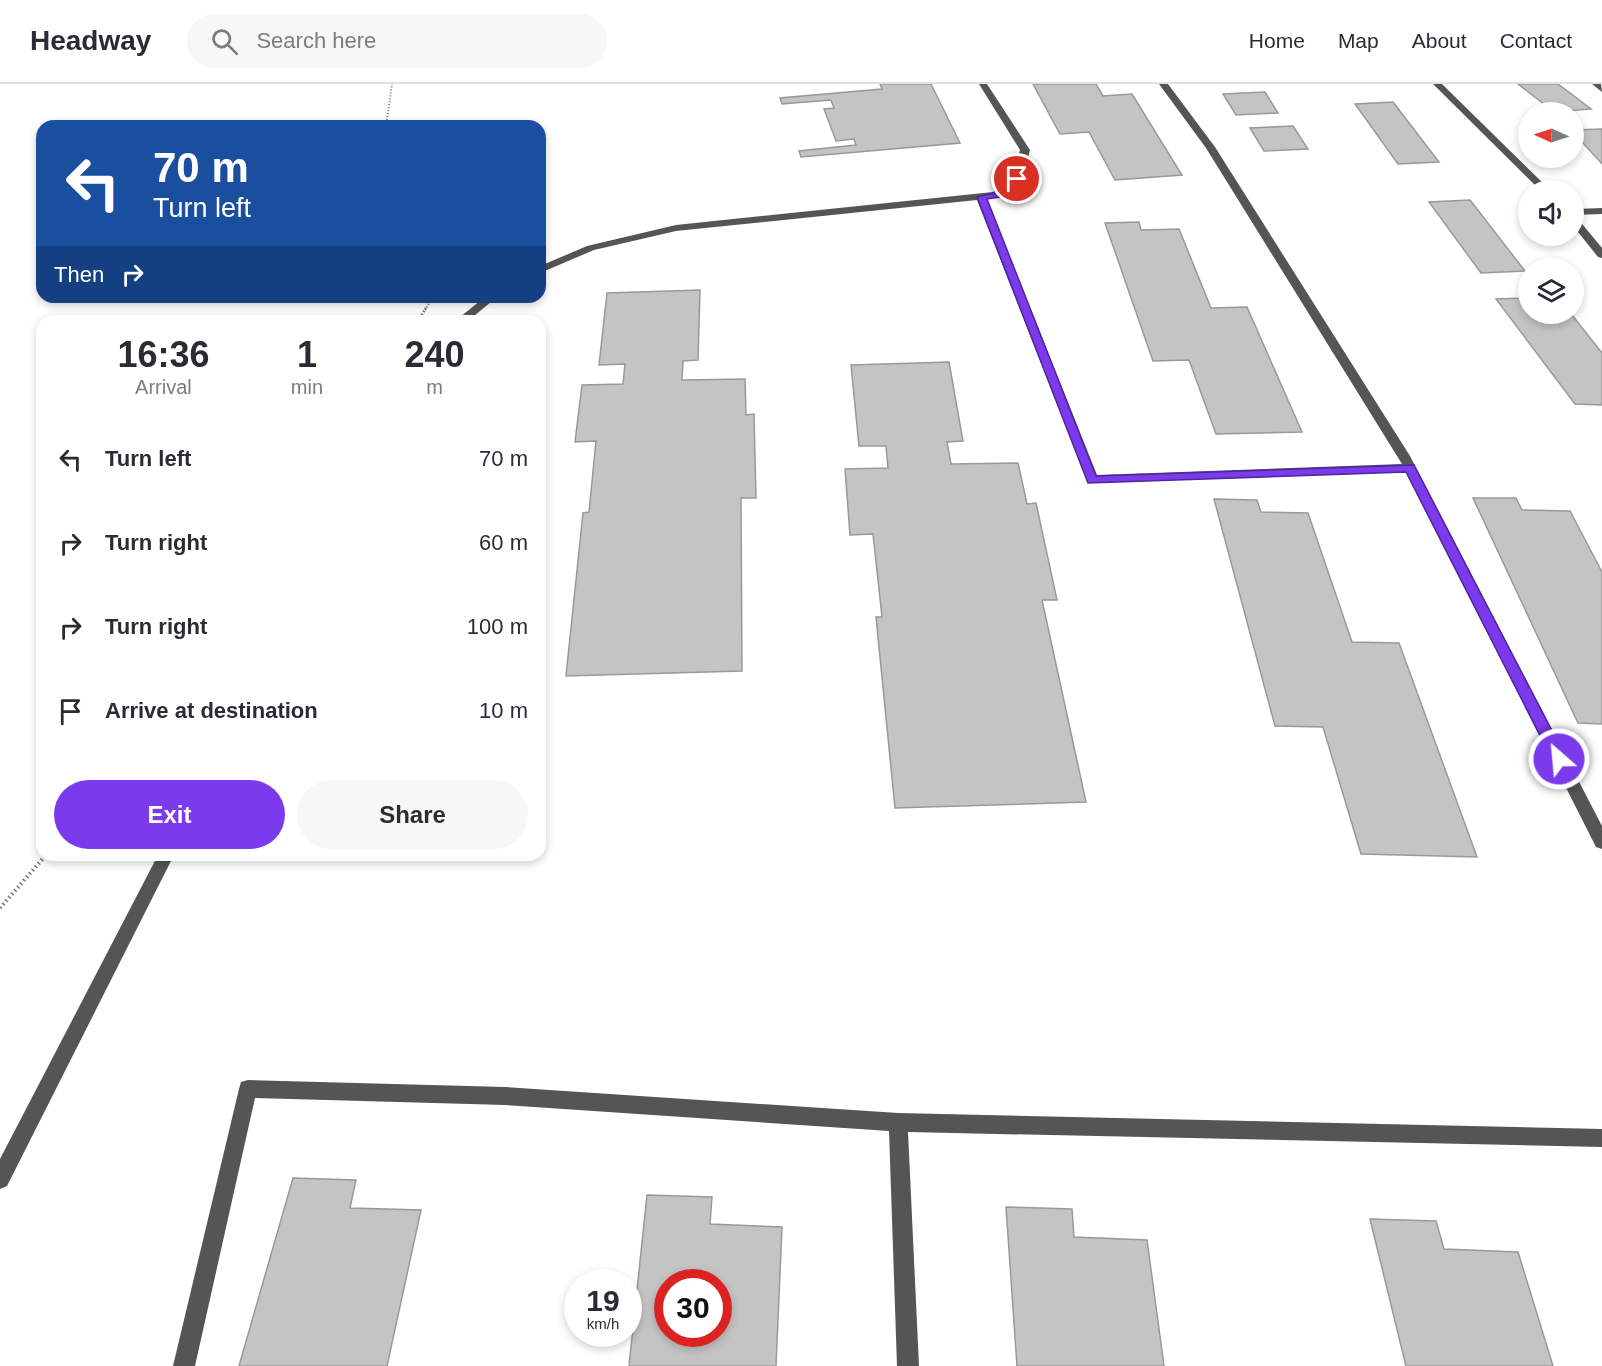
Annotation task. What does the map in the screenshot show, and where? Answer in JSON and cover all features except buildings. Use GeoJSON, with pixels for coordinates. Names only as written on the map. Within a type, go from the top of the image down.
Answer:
{"type":"FeatureCollection","features":[{"type":"Feature","properties":{"kind":"street"},"geometry":{"type":"LineString","coordinates":[[546,267],[591,248],[676,228],[996,195],[1017,179],[1025,150],[982,84]]}},
{"type":"Feature","properties":{"kind":"street"},"geometry":{"type":"LineString","coordinates":[[1163,84],[1210,147],[1410,468],[1602,842]]}},
{"type":"Feature","properties":{"kind":"street"},"geometry":{"type":"LineString","coordinates":[[1437,84],[1535,180]]}},
{"type":"Feature","properties":{"kind":"street"},"geometry":{"type":"LineString","coordinates":[[1596,84],[1602,89]]}},
{"type":"Feature","properties":{"kind":"street"},"geometry":{"type":"LineString","coordinates":[[981,197],[1092,480],[1410,468]]}},
{"type":"Feature","properties":{"kind":"street"},"geometry":{"type":"LineString","coordinates":[[1584,211],[1602,210]]}},
{"type":"Feature","properties":{"kind":"street"},"geometry":{"type":"LineString","coordinates":[[1584,233],[1602,255]]}},
{"type":"Feature","properties":{"kind":"street"},"geometry":{"type":"LineString","coordinates":[[469,315],[484,303]]}},
{"type":"Feature","properties":{"kind":"street"},"geometry":{"type":"LineString","coordinates":[[0,1179],[163,861]]}},
{"type":"Feature","properties":{"kind":"street"},"geometry":{"type":"LineString","coordinates":[[184,1366],[248,1089],[505,1096],[898,1122],[1602,1138]]}},
{"type":"Feature","properties":{"kind":"street"},"geometry":{"type":"LineString","coordinates":[[898,1122],[908,1366]]}},
{"type":"Feature","properties":{"kind":"path"},"geometry":{"type":"LineString","coordinates":[[387,120],[392,84]]}},
{"type":"Feature","properties":{"kind":"path"},"geometry":{"type":"LineString","coordinates":[[0,908],[41,861]]}},
{"type":"Feature","properties":{"kind":"route"},"geometry":{"type":"LineString","coordinates":[[1017,179],[996,195],[981,197],[1092,480],[1410,468],[1559,759]]}}]}
